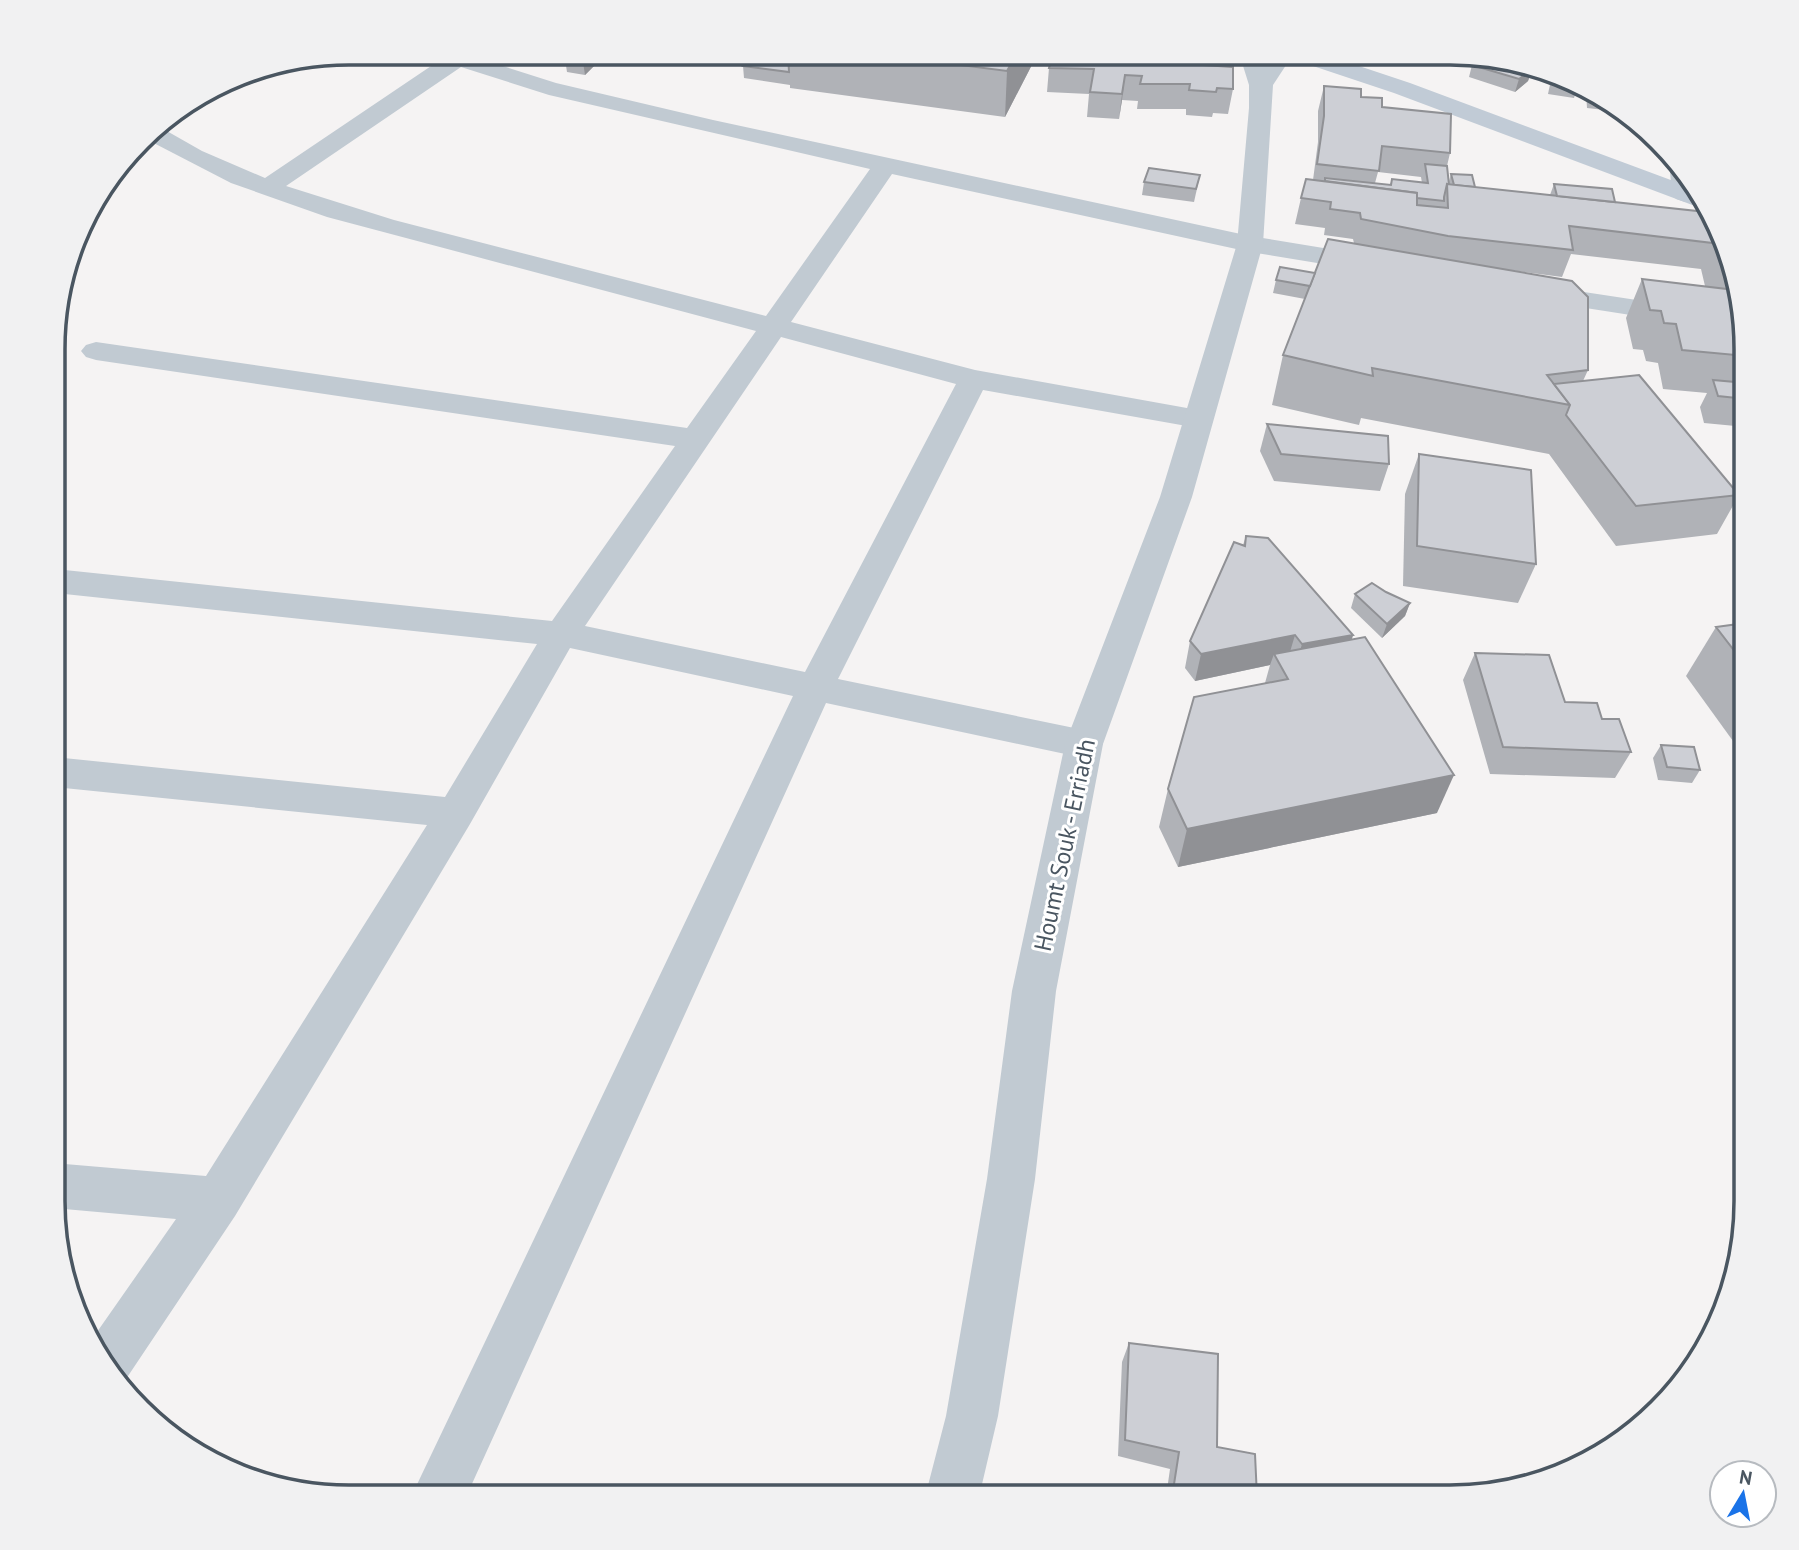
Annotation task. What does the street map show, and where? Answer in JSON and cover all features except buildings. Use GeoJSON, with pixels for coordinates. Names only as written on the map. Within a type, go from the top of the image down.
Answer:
{"type":"FeatureCollection","features":[{"type":"Feature","properties":{"kind":"main road"},"geometry":{"type":"LineString","coordinates":[[1333,65],[1683,186]]}},
{"type":"Feature","properties":{"kind":"main road"},"geometry":{"type":"LineString","coordinates":[[1355,65],[1402,88]]}},
{"type":"Feature","properties":{"kind":"street"},"geometry":{"type":"LineString","coordinates":[[267,188],[436,65]]}},
{"type":"Feature","properties":{"kind":"street"},"geometry":{"type":"LineString","coordinates":[[476,65],[549,89],[886,164],[1250,244],[1396,268]]}},
{"type":"Feature","properties":{"kind":"street","name":"Houmt Souk - Erriadh"},"geometry":{"type":"LineString","coordinates":[[955,1485],[972,1416],[1011,1179],[1034,991],[1084,744],[1176,497],[1250,244],[1256,69]]}},
{"type":"Feature","properties":{"kind":"street"},"geometry":{"type":"LineString","coordinates":[[160,137],[213,165],[267,188],[374,223],[973,379],[1198,419]]}},
{"type":"Feature","properties":{"kind":"street"},"geometry":{"type":"LineString","coordinates":[[111,1356],[218,1200],[456,813],[561,634],[886,164]]}},
{"type":"Feature","properties":{"kind":"street"},"geometry":{"type":"LineString","coordinates":[[1515,289],[1733,323]]}},
{"type":"Feature","properties":{"kind":"street"},"geometry":{"type":"LineString","coordinates":[[96,351],[696,439]]}},
{"type":"Feature","properties":{"kind":"street"},"geometry":{"type":"LineString","coordinates":[[444,1485],[815,688],[973,379]]}},
{"type":"Feature","properties":{"kind":"street"},"geometry":{"type":"LineString","coordinates":[[65,582],[561,634],[1084,744]]}},
{"type":"Feature","properties":{"kind":"street"},"geometry":{"type":"LineString","coordinates":[[65,773],[456,813]]}},
{"type":"Feature","properties":{"kind":"street"},"geometry":{"type":"LineString","coordinates":[[65,1186],[218,1200]]}}]}
